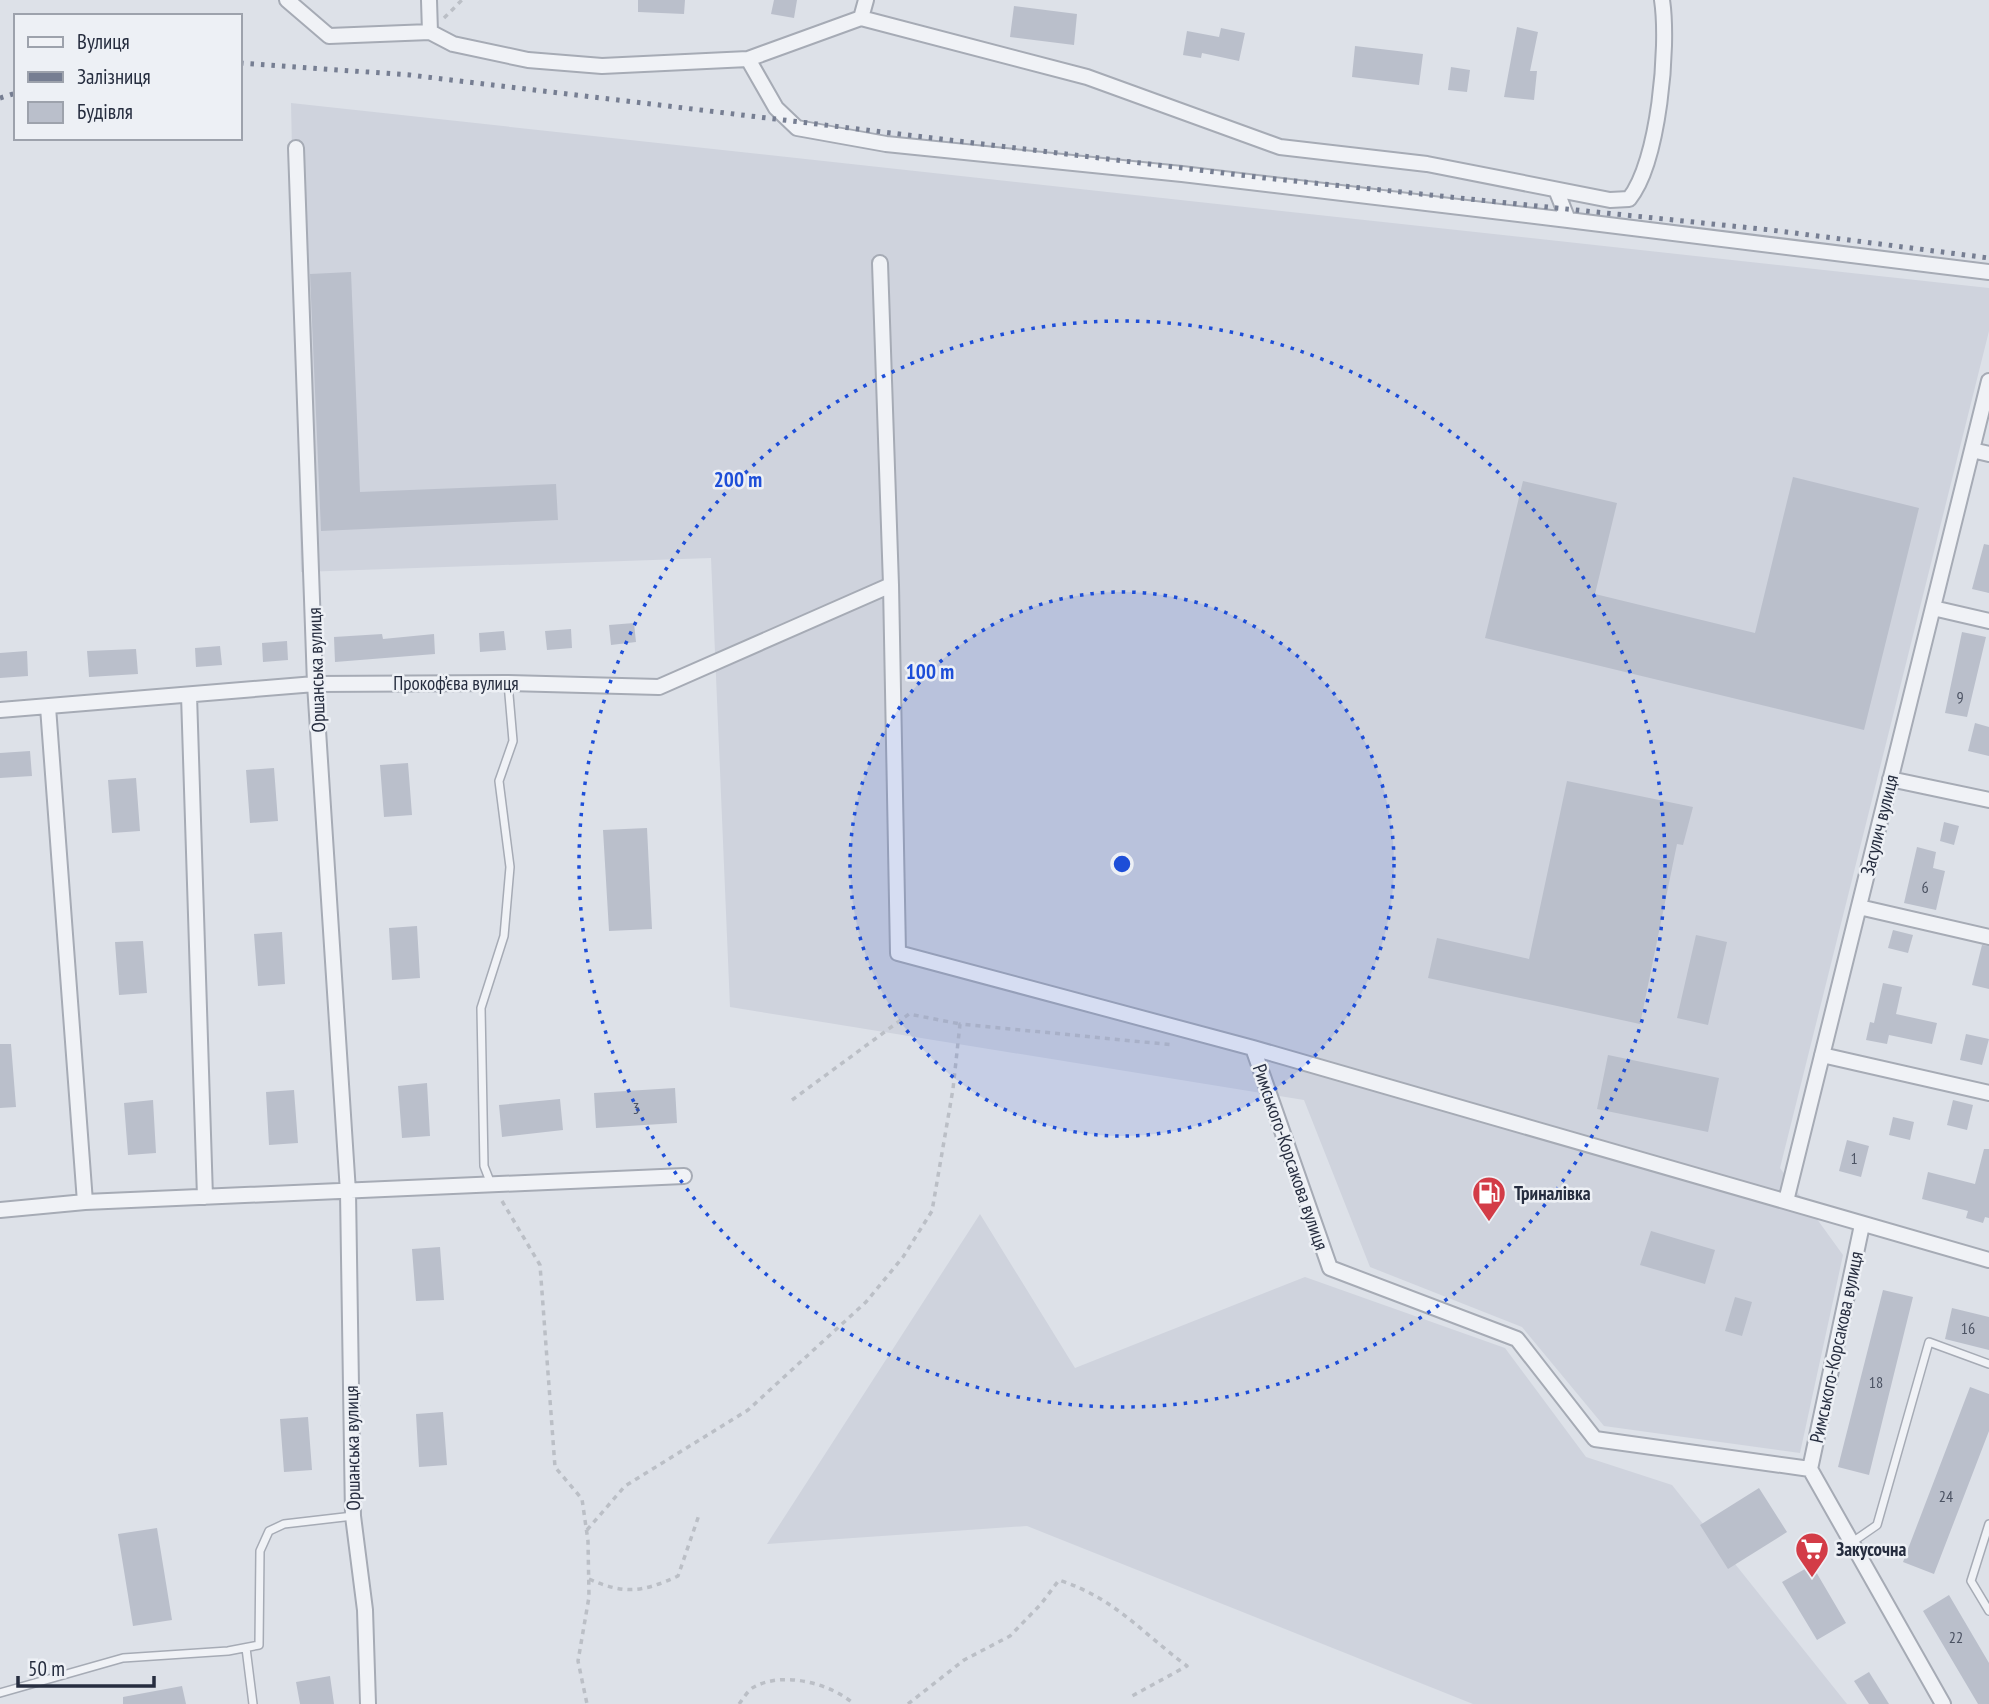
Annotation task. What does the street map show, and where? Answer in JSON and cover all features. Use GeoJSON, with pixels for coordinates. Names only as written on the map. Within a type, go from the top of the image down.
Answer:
{"type":"FeatureCollection","features":[{"type":"Feature","properties":{"kind":"street"},"geometry":{"type":"LineString","coordinates":[[287,0],[329,36],[430,32],[453,44],[528,60],[602,66],[748,59],[861,18],[1087,76],[1280,147],[1427,164],[1610,200],[1629,198],[1636,190],[1649,153],[1664,71],[1662,0]]}},
{"type":"Feature","properties":{"kind":"street"},"geometry":{"type":"LineString","coordinates":[[429,0],[430,32]]}},
{"type":"Feature","properties":{"kind":"street"},"geometry":{"type":"LineString","coordinates":[[861,18],[866,0]]}},
{"type":"Feature","properties":{"kind":"street"},"geometry":{"type":"LineString","coordinates":[[748,59],[776,108],[797,128],[886,144],[1182,174],[1989,272]]}},
{"type":"Feature","properties":{"kind":"street","name":"Оршанська вулиця"},"geometry":{"type":"LineString","coordinates":[[296,148],[313,549],[315,684],[348,1192],[353,1516],[365,1610],[368,1704]]}},
{"type":"Feature","properties":{"kind":"street"},"geometry":{"type":"LineString","coordinates":[[1557,191],[1568,220]]}},
{"type":"Feature","properties":{"kind":"street"},"geometry":{"type":"LineString","coordinates":[[880,263],[891,585]]}},
{"type":"Feature","properties":{"kind":"street","name":"Засулич вулиця"},"geometry":{"type":"LineString","coordinates":[[1786,1201],[1989,382]]}},
{"type":"Feature","properties":{"kind":"street"},"geometry":{"type":"LineString","coordinates":[[1972,450],[1989,454]]}},
{"type":"Feature","properties":{"kind":"street","name":"Прокоф’єва вулиця"},"geometry":{"type":"LineString","coordinates":[[0,710],[315,684],[508,682],[659,687],[891,585]]}},
{"type":"Feature","properties":{"kind":"street","name":"Римського-Корсакова вулиця"},"geometry":{"type":"LineString","coordinates":[[891,585],[898,953],[1253,1048],[1989,1260]]}},
{"type":"Feature","properties":{"kind":"street"},"geometry":{"type":"LineString","coordinates":[[1933,608],[1989,621]]}},
{"type":"Feature","properties":{"kind":"street"},"geometry":{"type":"LineString","coordinates":[[189,695],[205,1196]]}},
{"type":"Feature","properties":{"kind":"street"},"geometry":{"type":"LineString","coordinates":[[48,707],[85,1202]]}},
{"type":"Feature","properties":{"kind":"street"},"geometry":{"type":"LineString","coordinates":[[1890,779],[1989,800]]}},
{"type":"Feature","properties":{"kind":"street"},"geometry":{"type":"LineString","coordinates":[[1858,907],[1989,937]]}},
{"type":"Feature","properties":{"kind":"street","name":"Римського-Корсакова вулиця"},"geometry":{"type":"LineString","coordinates":[[1253,1048],[1330,1268],[1517,1339],[1595,1439],[1810,1469]]}},
{"type":"Feature","properties":{"kind":"street"},"geometry":{"type":"LineString","coordinates":[[1822,1055],[1989,1093]]}},
{"type":"Feature","properties":{"kind":"street"},"geometry":{"type":"LineString","coordinates":[[0,1210],[85,1202],[205,1196],[684,1176]]}},
{"type":"Feature","properties":{"kind":"street","name":"Римського-Корсакова вулиця"},"geometry":{"type":"LineString","coordinates":[[1863,1224],[1810,1469],[1850,1544],[1943,1704]]}},
{"type":"Feature","properties":{"kind":"lane"},"geometry":{"type":"LineString","coordinates":[[491,1184],[484,1166],[481,1008],[504,936],[510,867],[499,781],[513,741],[508,682]]}},
{"type":"Feature","properties":{"kind":"lane"},"geometry":{"type":"LineString","coordinates":[[1850,1544],[1877,1525],[1929,1342],[1989,1364]]}},
{"type":"Feature","properties":{"kind":"lane"},"geometry":{"type":"LineString","coordinates":[[0,1693],[124,1657],[259,1645],[260,1551],[269,1531],[284,1524],[353,1516]]}},
{"type":"Feature","properties":{"kind":"lane"},"geometry":{"type":"LineString","coordinates":[[1989,1524],[1971,1580],[1989,1611]]}},
{"type":"Feature","properties":{"kind":"lane"},"geometry":{"type":"LineString","coordinates":[[246,1648],[253,1704]]}},
{"type":"Feature","properties":{"kind":"path"},"geometry":{"type":"LineString","coordinates":[[792,1100],[909,1014],[960,1024],[1178,1046]]}},
{"type":"Feature","properties":{"kind":"path"},"geometry":{"type":"LineString","coordinates":[[587,1530],[625,1486],[748,1410],[866,1302],[903,1257],[932,1212],[953,1089],[960,1024]]}},
{"type":"Feature","properties":{"kind":"path"},"geometry":{"type":"LineString","coordinates":[[491,1184],[540,1265],[555,1467],[582,1499],[587,1530],[589,1597],[578,1661],[587,1704]]}},
{"type":"Feature","properties":{"kind":"path"},"geometry":{"type":"LineString","coordinates":[[589,1579],[613,1590],[648,1590],[678,1576],[699,1515]]}},
{"type":"Feature","properties":{"kind":"path"},"geometry":{"type":"LineString","coordinates":[[908,1704],[964,1660],[1010,1636],[1041,1604],[1059,1580],[1090,1590],[1134,1620],[1187,1666],[1132,1696]]}},
{"type":"Feature","properties":{"kind":"path"},"geometry":{"type":"LineString","coordinates":[[739,1704],[753,1687],[794,1678],[845,1696],[854,1704]]}},
{"type":"Feature","properties":{"kind":"shaded area"},"geometry":{"type":"Polygon","coordinates":[[[291,103],[1989,288],[1989,331],[1780,1168],[1843,1255],[1800,1453],[1604,1426],[1522,1327],[1370,1267],[1304,1100],[730,1007],[711,558],[301,572],[291,103]]]}},
{"type":"Feature","properties":{"kind":"shaded area"},"geometry":{"type":"Polygon","coordinates":[[[980,1214],[1075,1368],[1305,1277],[1505,1348],[1586,1457],[1672,1485],[1847,1704],[1473,1704],[1027,1526],[767,1544],[980,1214]]]}},
{"type":"Feature","properties":{"kind":"building"},"geometry":{"type":"Polygon","coordinates":[[[638,0],[685,0],[684,14],[638,12],[638,0]]]}},
{"type":"Feature","properties":{"kind":"building"},"geometry":{"type":"Polygon","coordinates":[[[774,0],[797,0],[794,18],[771,14],[774,0]]]}},
{"type":"Feature","properties":{"kind":"building"},"geometry":{"type":"Polygon","coordinates":[[[1014,6],[1077,14],[1074,45],[1010,37],[1014,6]]]}},
{"type":"Feature","properties":{"kind":"building"},"geometry":{"type":"Polygon","coordinates":[[[1517,27],[1538,32],[1530,71],[1537,71],[1534,100],[1504,97],[1517,27]]]}},
{"type":"Feature","properties":{"kind":"building"},"geometry":{"type":"Polygon","coordinates":[[[1221,28],[1245,33],[1239,61],[1202,53],[1201,58],[1183,55],[1187,31],[1219,37],[1221,28]]]}},
{"type":"Feature","properties":{"kind":"building"},"geometry":{"type":"Polygon","coordinates":[[[1355,46],[1423,54],[1419,85],[1352,77],[1355,46]]]}},
{"type":"Feature","properties":{"kind":"building"},"geometry":{"type":"Polygon","coordinates":[[[1451,67],[1470,70],[1467,92],[1448,90],[1451,67]]]}},
{"type":"Feature","properties":{"kind":"building"},"geometry":{"type":"Polygon","coordinates":[[[351,272],[360,492],[556,484],[558,520],[321,531],[310,274],[351,272]]]}},
{"type":"Feature","properties":{"kind":"building"},"geometry":{"type":"Polygon","coordinates":[[[1793,477],[1919,508],[1864,730],[1485,638],[1523,481],[1617,503],[1595,594],[1755,633],[1793,477]]]}},
{"type":"Feature","properties":{"kind":"building"},"geometry":{"type":"Polygon","coordinates":[[[1984,544],[1989,545],[1989,593],[1972,589],[1984,544]]]}},
{"type":"Feature","properties":{"kind":"building"},"geometry":{"type":"Polygon","coordinates":[[[634,623],[636,642],[611,645],[609,625],[634,623]]]}},
{"type":"Feature","properties":{"kind":"building"},"geometry":{"type":"Polygon","coordinates":[[[571,629],[572,648],[547,650],[545,631],[571,629]]]}},
{"type":"Feature","properties":{"kind":"building"},"geometry":{"type":"Polygon","coordinates":[[[504,631],[506,650],[480,652],[479,633],[504,631]]]}},
{"type":"Feature","properties":{"kind":"building"},"geometry":{"type":"Polygon","coordinates":[[[1962,632],[1986,637],[1967,717],[1945,713],[1962,632]]]}},
{"type":"Feature","properties":{"kind":"building"},"geometry":{"type":"Polygon","coordinates":[[[382,634],[383,639],[434,634],[435,654],[335,662],[334,637],[382,634]]]}},
{"type":"Feature","properties":{"kind":"building"},"geometry":{"type":"Polygon","coordinates":[[[287,641],[288,660],[263,662],[262,643],[287,641]]]}},
{"type":"Feature","properties":{"kind":"building"},"geometry":{"type":"Polygon","coordinates":[[[220,646],[222,665],[196,667],[195,648],[220,646]]]}},
{"type":"Feature","properties":{"kind":"building"},"geometry":{"type":"Polygon","coordinates":[[[136,649],[138,674],[89,677],[87,651],[136,649]]]}},
{"type":"Feature","properties":{"kind":"building"},"geometry":{"type":"Polygon","coordinates":[[[27,651],[28,676],[0,678],[0,653],[27,651]]]}},
{"type":"Feature","properties":{"kind":"building"},"geometry":{"type":"Polygon","coordinates":[[[1975,723],[1989,727],[1989,756],[1968,751],[1975,723]]]}},
{"type":"Feature","properties":{"kind":"building"},"geometry":{"type":"Polygon","coordinates":[[[30,751],[32,776],[0,778],[0,753],[30,751]]]}},
{"type":"Feature","properties":{"kind":"building"},"geometry":{"type":"Polygon","coordinates":[[[408,763],[412,815],[384,817],[380,765],[408,763]]]}},
{"type":"Feature","properties":{"kind":"building"},"geometry":{"type":"Polygon","coordinates":[[[274,768],[278,821],[250,823],[246,770],[274,768]]]}},
{"type":"Feature","properties":{"kind":"building"},"geometry":{"type":"Polygon","coordinates":[[[136,778],[140,831],[112,833],[108,780],[136,778]]]}},
{"type":"Feature","properties":{"kind":"building"},"geometry":{"type":"Polygon","coordinates":[[[1567,781],[1693,807],[1683,845],[1677,844],[1640,1024],[1428,978],[1437,938],[1529,959],[1567,781]]]}},
{"type":"Feature","properties":{"kind":"building"},"geometry":{"type":"Polygon","coordinates":[[[1944,822],[1959,826],[1954,845],[1940,841],[1944,822]]]}},
{"type":"Feature","properties":{"kind":"building"},"geometry":{"type":"Polygon","coordinates":[[[647,828],[652,929],[609,931],[603,830],[647,828]]]}},
{"type":"Feature","properties":{"kind":"building"},"geometry":{"type":"Polygon","coordinates":[[[1917,847],[1936,852],[1933,868],[1945,871],[1936,910],[1904,903],[1917,847]]]}},
{"type":"Feature","properties":{"kind":"building"},"geometry":{"type":"Polygon","coordinates":[[[417,926],[420,978],[392,980],[389,928],[417,926]]]}},
{"type":"Feature","properties":{"kind":"building"},"geometry":{"type":"Polygon","coordinates":[[[1893,930],[1913,935],[1908,953],[1888,948],[1893,930]]]}},
{"type":"Feature","properties":{"kind":"building"},"geometry":{"type":"Polygon","coordinates":[[[282,932],[285,984],[258,986],[254,934],[282,932]]]}},
{"type":"Feature","properties":{"kind":"building"},"geometry":{"type":"Polygon","coordinates":[[[1696,935],[1727,942],[1708,1025],[1677,1018],[1696,935]]]}},
{"type":"Feature","properties":{"kind":"building"},"geometry":{"type":"Polygon","coordinates":[[[143,941],[147,993],[119,995],[115,942],[143,941]]]}},
{"type":"Feature","properties":{"kind":"building"},"geometry":{"type":"Polygon","coordinates":[[[1982,945],[1989,946],[1989,989],[1972,985],[1982,945]]]}},
{"type":"Feature","properties":{"kind":"building"},"geometry":{"type":"Polygon","coordinates":[[[1883,983],[1902,987],[1896,1014],[1937,1023],[1932,1044],[1889,1035],[1887,1044],[1866,1040],[1870,1022],[1874,1023],[1883,983]]]}},
{"type":"Feature","properties":{"kind":"building"},"geometry":{"type":"Polygon","coordinates":[[[1966,1034],[1989,1039],[1982,1065],[1960,1060],[1966,1034]]]}},
{"type":"Feature","properties":{"kind":"building"},"geometry":{"type":"Polygon","coordinates":[[[0,1044],[11,1044],[16,1107],[0,1108],[0,1044]]]}},
{"type":"Feature","properties":{"kind":"building"},"geometry":{"type":"Polygon","coordinates":[[[1608,1055],[1719,1078],[1708,1132],[1597,1109],[1608,1055]]]}},
{"type":"Feature","properties":{"kind":"building"},"geometry":{"type":"Polygon","coordinates":[[[427,1083],[430,1136],[402,1138],[398,1086],[427,1083]]]}},
{"type":"Feature","properties":{"kind":"building"},"geometry":{"type":"Polygon","coordinates":[[[675,1088],[677,1123],[596,1128],[594,1093],[675,1088]]]}},
{"type":"Feature","properties":{"kind":"building"},"geometry":{"type":"Polygon","coordinates":[[[294,1090],[298,1143],[269,1145],[266,1092],[294,1090]]]}},
{"type":"Feature","properties":{"kind":"building"},"geometry":{"type":"Polygon","coordinates":[[[560,1099],[563,1130],[502,1137],[499,1105],[560,1099]]]}},
{"type":"Feature","properties":{"kind":"building"},"geometry":{"type":"Polygon","coordinates":[[[153,1100],[156,1153],[128,1155],[124,1103],[153,1100]]]}},
{"type":"Feature","properties":{"kind":"building"},"geometry":{"type":"Polygon","coordinates":[[[1953,1100],[1973,1105],[1967,1130],[1947,1125],[1953,1100]]]}},
{"type":"Feature","properties":{"kind":"building"},"geometry":{"type":"Polygon","coordinates":[[[1893,1117],[1914,1122],[1910,1140],[1889,1135],[1893,1117]]]}},
{"type":"Feature","properties":{"kind":"building"},"geometry":{"type":"Polygon","coordinates":[[[1847,1140],[1869,1146],[1861,1177],[1839,1171],[1847,1140]]]}},
{"type":"Feature","properties":{"kind":"building"},"geometry":{"type":"Polygon","coordinates":[[[1984,1149],[1989,1149],[1989,1218],[1985,1217],[1983,1223],[1966,1218],[1968,1211],[1922,1199],[1928,1172],[1975,1184],[1984,1149]]]}},
{"type":"Feature","properties":{"kind":"building"},"geometry":{"type":"Polygon","coordinates":[[[1651,1231],[1715,1250],[1705,1284],[1640,1265],[1651,1231]]]}},
{"type":"Feature","properties":{"kind":"building"},"geometry":{"type":"Polygon","coordinates":[[[440,1247],[444,1300],[416,1301],[412,1249],[440,1247]]]}},
{"type":"Feature","properties":{"kind":"building"},"geometry":{"type":"Polygon","coordinates":[[[1883,1290],[1913,1297],[1869,1475],[1838,1467],[1883,1290]]]}},
{"type":"Feature","properties":{"kind":"building"},"geometry":{"type":"Polygon","coordinates":[[[1735,1297],[1752,1302],[1742,1336],[1725,1331],[1735,1297]]]}},
{"type":"Feature","properties":{"kind":"building"},"geometry":{"type":"Polygon","coordinates":[[[1952,1308],[1989,1317],[1989,1350],[1945,1339],[1952,1308]]]}},
{"type":"Feature","properties":{"kind":"building"},"geometry":{"type":"Polygon","coordinates":[[[1970,1387],[1989,1394],[1989,1431],[1934,1574],[1903,1562],[1970,1387]]]}},
{"type":"Feature","properties":{"kind":"building"},"geometry":{"type":"Polygon","coordinates":[[[443,1412],[447,1465],[419,1467],[416,1414],[443,1412]]]}},
{"type":"Feature","properties":{"kind":"building"},"geometry":{"type":"Polygon","coordinates":[[[308,1417],[312,1470],[284,1472],[280,1419],[308,1417]]]}},
{"type":"Feature","properties":{"kind":"building"},"geometry":{"type":"Polygon","coordinates":[[[1759,1488],[1787,1532],[1728,1569],[1700,1525],[1759,1488]]]}},
{"type":"Feature","properties":{"kind":"building"},"geometry":{"type":"Polygon","coordinates":[[[157,1528],[172,1620],[133,1626],[118,1534],[157,1528]]]}},
{"type":"Feature","properties":{"kind":"building"},"geometry":{"type":"Polygon","coordinates":[[[1812,1565],[1846,1623],[1817,1640],[1782,1582],[1812,1565]]]}},
{"type":"Feature","properties":{"kind":"building"},"geometry":{"type":"Polygon","coordinates":[[[1949,1595],[1989,1663],[1989,1704],[1978,1704],[1923,1611],[1949,1595]]]}},
{"type":"Feature","properties":{"kind":"building"},"geometry":{"type":"Polygon","coordinates":[[[1869,1672],[1889,1704],[1869,1704],[1854,1681],[1869,1672]]]}},
{"type":"Feature","properties":{"kind":"building"},"geometry":{"type":"Polygon","coordinates":[[[330,1676],[334,1704],[300,1704],[296,1682],[330,1676]]]}},
{"type":"Feature","properties":{"kind":"building"},"geometry":{"type":"Polygon","coordinates":[[[182,1686],[186,1704],[123,1704],[123,1697],[182,1686]]]}},
{"type":"Feature","properties":{"kind":"railway"},"geometry":{"type":"LineString","coordinates":[[242,63],[410,75],[1265,178],[1771,230],[1989,258]]}},
{"type":"Feature","properties":{"kind":"railway"},"geometry":{"type":"LineString","coordinates":[[0,98],[14,94]]}},
{"type":"Feature","properties":{"kind":"place","name":"Триналівка"},"geometry":{"type":"Point","coordinates":[1489,1223]}},
{"type":"Feature","properties":{"kind":"place","name":"Закусочна"},"geometry":{"type":"Point","coordinates":[1812,1579]}}]}
